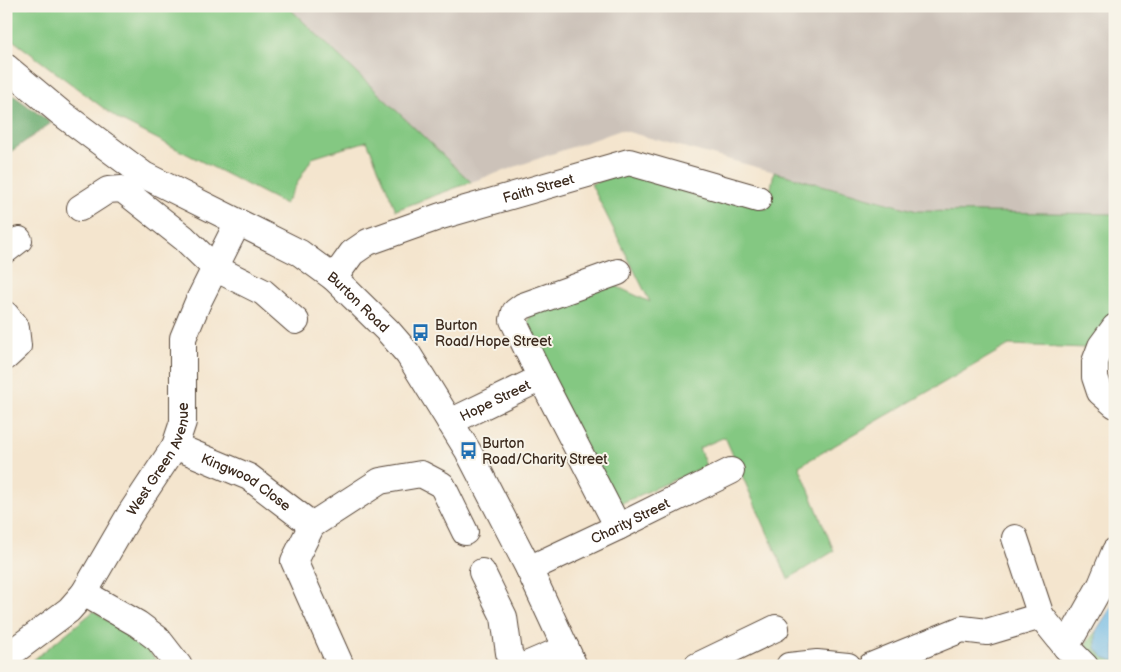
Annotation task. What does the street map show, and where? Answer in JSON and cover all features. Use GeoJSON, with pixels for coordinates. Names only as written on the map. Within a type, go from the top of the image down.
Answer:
{"type":"FeatureCollection","features":[{"type":"Feature","properties":{"kind":"street","name":"Burton Road"},"geometry":{"type":"LineString","coordinates":[[6,67],[61,114],[144,175],[300,253],[334,278],[388,331],[408,354],[468,451],[529,569],[570,657]]}},
{"type":"Feature","properties":{"kind":"street","name":"Faith Street"},"geometry":{"type":"LineString","coordinates":[[334,278],[352,253],[368,242],[441,216],[629,162],[758,199]]}},
{"type":"Feature","properties":{"kind":"street"},"geometry":{"type":"LineString","coordinates":[[80,208],[108,190],[122,189],[184,238],[215,268],[262,292],[296,321]]}},
{"type":"Feature","properties":{"kind":"street","name":"West Green Avenue"},"geometry":{"type":"LineString","coordinates":[[6,657],[69,610],[84,593],[130,514],[175,446],[183,422],[183,338],[198,302],[238,222]]}},
{"type":"Feature","properties":{"kind":"street"},"geometry":{"type":"LineString","coordinates":[[618,272],[522,306],[515,312],[513,320],[618,527]]}},
{"type":"Feature","properties":{"kind":"street"},"geometry":{"type":"LineString","coordinates":[[6,315],[16,328],[18,346],[6,357]]}},
{"type":"Feature","properties":{"kind":"street"},"geometry":{"type":"LineString","coordinates":[[1115,327],[1100,346],[1095,362],[1095,377],[1100,392],[1115,405]]}},
{"type":"Feature","properties":{"kind":"street","name":"Hope Street"},"geometry":{"type":"LineString","coordinates":[[450,422],[541,378]]}},
{"type":"Feature","properties":{"kind":"street","name":"Kingwood Close"},"geometry":{"type":"LineString","coordinates":[[175,446],[249,477],[312,525]]}},
{"type":"Feature","properties":{"kind":"street","name":"Charity Street"},"geometry":{"type":"LineString","coordinates":[[529,569],[731,471]]}},
{"type":"Feature","properties":{"kind":"street"},"geometry":{"type":"LineString","coordinates":[[341,666],[294,561],[312,525],[380,481],[421,474],[442,485],[465,532]]}},
{"type":"Feature","properties":{"kind":"street"},"geometry":{"type":"LineString","coordinates":[[1016,538],[1041,616],[1066,647],[1086,666]]}},
{"type":"Feature","properties":{"kind":"street"},"geometry":{"type":"LineString","coordinates":[[1066,647],[1101,585],[1115,551]]}},
{"type":"Feature","properties":{"kind":"street"},"geometry":{"type":"LineString","coordinates":[[482,572],[504,616],[509,653],[515,666]]}},
{"type":"Feature","properties":{"kind":"street"},"geometry":{"type":"LineString","coordinates":[[84,593],[138,624],[158,639],[179,666]]}},
{"type":"Feature","properties":{"kind":"street"},"geometry":{"type":"LineString","coordinates":[[871,666],[962,629],[987,632],[1041,616]]}},
{"type":"Feature","properties":{"kind":"street"},"geometry":{"type":"LineString","coordinates":[[697,666],[735,659],[776,628]]}},
{"type":"Feature","properties":{"kind":"street"},"geometry":{"type":"LineString","coordinates":[[524,666],[570,657]]}},
{"type":"Feature","properties":{"kind":"street"},"geometry":{"type":"LineString","coordinates":[[789,666],[817,663],[848,666]]}},
{"type":"Feature","properties":{"kind":"shaded area"},"geometry":{"type":"Polygon","coordinates":[[[287,6],[1115,6],[1115,214],[917,211],[621,130],[471,182],[287,6]]]}},
{"type":"Feature","properties":{"kind":"green space"},"geometry":{"type":"Polygon","coordinates":[[[6,6],[287,6],[471,182],[396,210],[367,141],[312,158],[285,204],[118,119],[6,35],[6,6]]]}},
{"type":"Feature","properties":{"kind":"green space"},"geometry":{"type":"Polygon","coordinates":[[[6,90],[51,123],[6,155],[6,90]]]}},
{"type":"Feature","properties":{"kind":"green space"},"geometry":{"type":"Polygon","coordinates":[[[631,170],[767,209],[774,172],[917,211],[1115,214],[1115,369],[1086,348],[1009,345],[799,466],[834,551],[788,579],[725,437],[699,448],[706,466],[615,506],[526,327],[532,311],[609,283],[650,302],[591,184],[631,170]]]}},
{"type":"Feature","properties":{"kind":"green space"},"geometry":{"type":"Polygon","coordinates":[[[94,611],[147,649],[161,666],[26,666],[94,611]]]}},
{"type":"Feature","properties":{"kind":"green space"},"geometry":{"type":"Polygon","coordinates":[[[1096,631],[1096,648],[1103,657],[1115,661],[1115,666],[1094,666],[1085,645],[1096,631]]]}},
{"type":"Feature","properties":{"kind":"water"},"geometry":{"type":"Polygon","coordinates":[[[1115,601],[1115,661],[1103,657],[1096,648],[1096,631],[1115,601]]]}},
{"type":"Feature","properties":{"kind":"place","name":"Burton Road/Hope Street"},"geometry":{"type":"Point","coordinates":[421,333]}},
{"type":"Feature","properties":{"kind":"place","name":"Burton Road/Charity Street"},"geometry":{"type":"Point","coordinates":[468,451]}}]}
